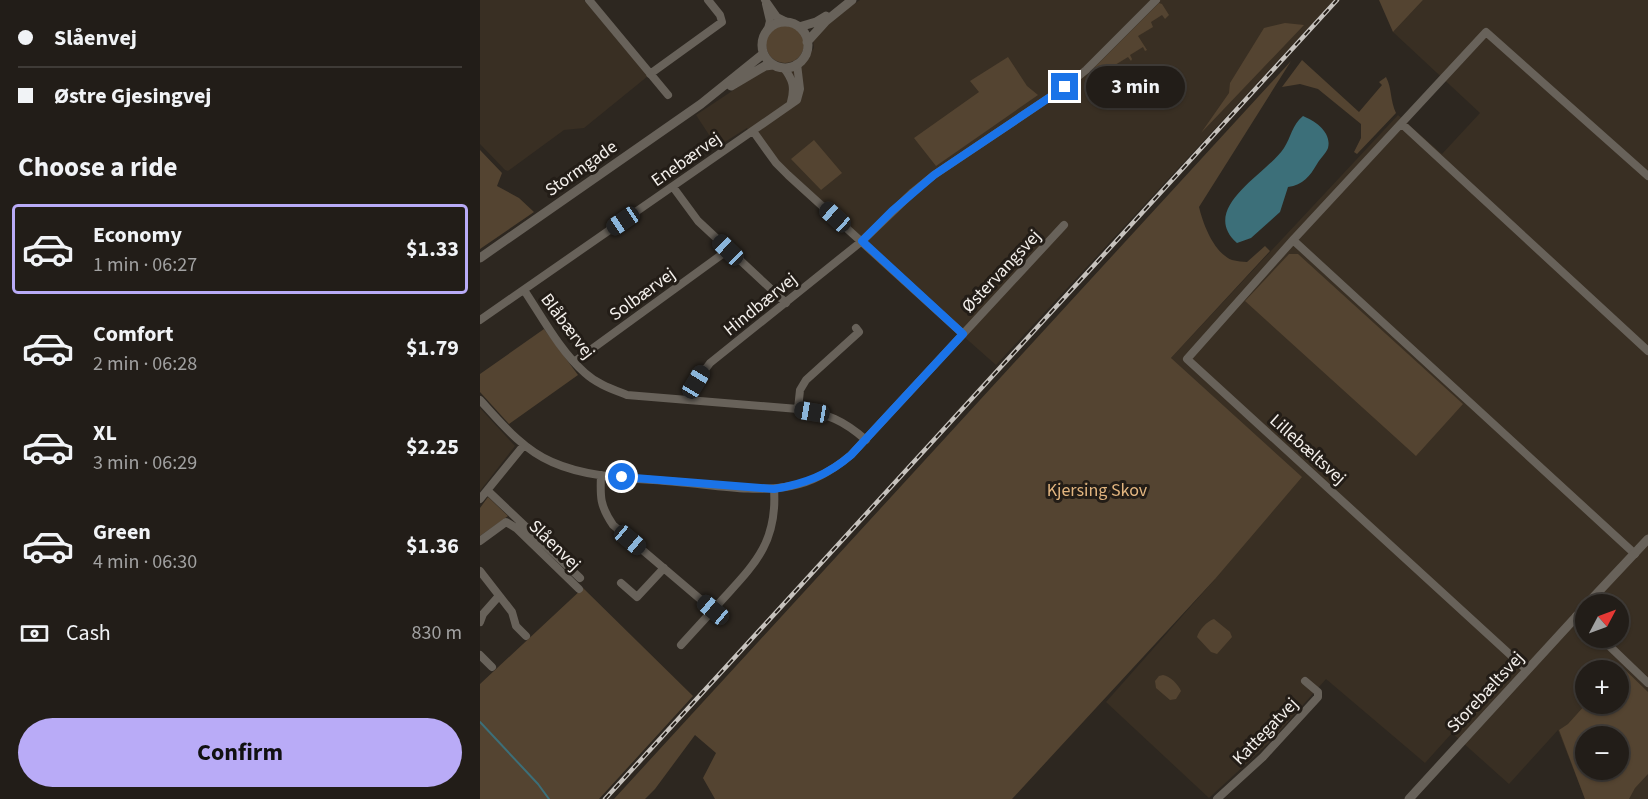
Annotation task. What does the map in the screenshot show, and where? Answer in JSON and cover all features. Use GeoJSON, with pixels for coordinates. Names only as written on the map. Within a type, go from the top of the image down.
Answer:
{"type":"FeatureCollection","features":[{"type":"Feature","properties":{"kind":"street"},"geometry":{"type":"LineString","coordinates":[[589,0],[668,95]]}},
{"type":"Feature","properties":{"kind":"street"},"geometry":{"type":"LineString","coordinates":[[650,74],[722,22],[720,15],[708,0]]}},
{"type":"Feature","properties":{"kind":"street"},"geometry":{"type":"LineString","coordinates":[[765,0],[777,17],[799,27],[804,32],[807,42],[806,54],[797,64],[784,68],[773,65],[763,54],[762,42],[770,21],[765,0]]}},
{"type":"Feature","properties":{"kind":"street"},"geometry":{"type":"LineString","coordinates":[[799,27],[816,22],[851,0]]}},
{"type":"Feature","properties":{"kind":"street"},"geometry":{"type":"LineString","coordinates":[[807,42],[826,21],[851,0]]}},
{"type":"Feature","properties":{"kind":"street","name":"Hindbærvej"},"geometry":{"type":"LineString","coordinates":[[691,400],[696,382],[710,363],[862,241],[906,198],[934,175],[1065,87],[1156,0]]}},
{"type":"Feature","properties":{"kind":"street"},"geometry":{"type":"LineString","coordinates":[[768,29],[780,22],[787,22]]}},
{"type":"Feature","properties":{"kind":"street","name":"Lillebæltsvej"},"geometry":{"type":"LineString","coordinates":[[1527,670],[1186,359],[1486,32],[1648,176]]}},
{"type":"Feature","properties":{"kind":"street","name":"Stormgade"},"geometry":{"type":"LineString","coordinates":[[480,258],[701,104],[763,54]]}},
{"type":"Feature","properties":{"kind":"street"},"geometry":{"type":"LineString","coordinates":[[791,104],[797,100],[800,89],[797,64]]}},
{"type":"Feature","properties":{"kind":"street","name":"Stormgade"},"geometry":{"type":"LineString","coordinates":[[701,104],[765,66],[773,65]]}},
{"type":"Feature","properties":{"kind":"street"},"geometry":{"type":"LineString","coordinates":[[784,68],[792,79],[794,89],[791,104]]}},
{"type":"Feature","properties":{"kind":"street","name":"Enebærvej"},"geometry":{"type":"LineString","coordinates":[[480,320],[791,104]]}},
{"type":"Feature","properties":{"kind":"street"},"geometry":{"type":"LineString","coordinates":[[1402,124],[1647,347]]}},
{"type":"Feature","properties":{"kind":"street","name":"Østervangsvej"},"geometry":{"type":"LineString","coordinates":[[753,131],[779,166],[963,334],[1064,225]]}},
{"type":"Feature","properties":{"kind":"street"},"geometry":{"type":"LineString","coordinates":[[673,187],[698,221],[786,303]]}},
{"type":"Feature","properties":{"kind":"street"},"geometry":{"type":"LineString","coordinates":[[1293,240],[1635,554]]}},
{"type":"Feature","properties":{"kind":"street","name":"Solbærvej"},"geometry":{"type":"LineString","coordinates":[[574,362],[728,250]]}},
{"type":"Feature","properties":{"kind":"street","name":"Blåbærvej"},"geometry":{"type":"LineString","coordinates":[[524,290],[574,362],[586,374],[604,386],[627,394],[825,414],[841,421],[866,440]]}},
{"type":"Feature","properties":{"kind":"street"},"geometry":{"type":"LineString","coordinates":[[798,410],[800,390],[806,380],[859,332],[856,328]]}},
{"type":"Feature","properties":{"kind":"street"},"geometry":{"type":"LineString","coordinates":[[480,400],[524,445],[549,461],[570,469],[601,475],[774,489],[794,486],[826,473],[843,462],[963,334]]}},
{"type":"Feature","properties":{"kind":"street"},"geometry":{"type":"LineString","coordinates":[[480,499],[524,445]]}},
{"type":"Feature","properties":{"kind":"street"},"geometry":{"type":"LineString","coordinates":[[601,475],[600,499],[604,512],[613,525],[713,610]]}},
{"type":"Feature","properties":{"kind":"street"},"geometry":{"type":"LineString","coordinates":[[681,645],[765,548],[774,517],[774,489]]}},
{"type":"Feature","properties":{"kind":"street","name":"Slåenvej"},"geometry":{"type":"LineString","coordinates":[[488,491],[580,578]]}},
{"type":"Feature","properties":{"kind":"street","name":"Slåenvej"},"geometry":{"type":"LineString","coordinates":[[480,541],[506,522],[516,528],[579,589]]}},
{"type":"Feature","properties":{"kind":"street","name":"Storebæltsvej"},"geometry":{"type":"LineString","coordinates":[[1597,594],[1648,539]]}},
{"type":"Feature","properties":{"kind":"street"},"geometry":{"type":"LineString","coordinates":[[621,583],[637,597],[664,568]]}},
{"type":"Feature","properties":{"kind":"street"},"geometry":{"type":"LineString","coordinates":[[480,571],[486,576],[498,597],[512,612],[516,626],[526,636]]}},
{"type":"Feature","properties":{"kind":"street"},"geometry":{"type":"LineString","coordinates":[[480,622],[483,614],[498,597]]}},
{"type":"Feature","properties":{"kind":"street","name":"Storebæltsvej"},"geometry":{"type":"LineString","coordinates":[[1408,799],[1575,617]]}},
{"type":"Feature","properties":{"kind":"street"},"geometry":{"type":"LineString","coordinates":[[1611,648],[1648,683]]}},
{"type":"Feature","properties":{"kind":"street"},"geometry":{"type":"LineString","coordinates":[[480,655],[492,668]]}},
{"type":"Feature","properties":{"kind":"street","name":"Kattegatvej"},"geometry":{"type":"LineString","coordinates":[[1217,799],[1263,757],[1318,697],[1317,692],[1305,681]]}},
{"type":"Feature","properties":{"kind":"shaded area"},"geometry":{"type":"Polygon","coordinates":[[[480,0],[584,0],[648,76],[584,128],[564,130],[508,171],[505,170],[480,144],[480,0]]]}},
{"type":"Feature","properties":{"kind":"shaded area"},"geometry":{"type":"Polygon","coordinates":[[[860,0],[1334,0],[996,365],[787,180],[747,128],[717,147],[696,115],[765,69],[801,66],[814,48],[812,32],[860,0]]]}},
{"type":"Feature","properties":{"kind":"shaded area"},"geometry":{"type":"Polygon","coordinates":[[[1423,0],[1648,0],[1648,799],[1585,799],[1578,780],[1629,780],[1629,726],[1575,726],[1575,773],[1558,730],[1509,784],[1452,733],[1425,763],[1326,679],[1272,740],[1209,798],[1106,702],[1215,579],[1171,358],[1398,115],[1442,154],[1480,113],[1393,32],[1423,0]]]}},
{"type":"Feature","properties":{"kind":"shaded area"},"geometry":{"type":"Polygon","coordinates":[[[480,408],[515,446],[480,491],[480,408]]]}},
{"type":"Feature","properties":{"kind":"green space"},"geometry":{"type":"Polygon","coordinates":[[[1379,0],[1423,0],[1393,32],[1379,0]]]}},
{"type":"Feature","properties":{"kind":"green space"},"geometry":{"type":"Polygon","coordinates":[[[1159,3],[1169,15],[1165,19],[1162,15],[1151,22],[1153,27],[1138,36],[1147,50],[1145,51],[1143,47],[1130,55],[1131,61],[1128,57],[1115,65],[1118,69],[1116,70],[1113,66],[1102,73],[1105,78],[1099,82],[1093,69],[1159,3]]]}},
{"type":"Feature","properties":{"kind":"green space"},"geometry":{"type":"Polygon","coordinates":[[[1285,23],[1304,25],[1201,133],[1229,93],[1230,83],[1264,28],[1285,23]]]}},
{"type":"Feature","properties":{"kind":"green space"},"geometry":{"type":"Polygon","coordinates":[[[785,25],[798,31],[804,44],[798,57],[785,63],[772,57],[766,44],[772,31],[785,25]]]}},
{"type":"Feature","properties":{"kind":"green space"},"geometry":{"type":"Polygon","coordinates":[[[1008,57],[1027,86],[1038,95],[936,166],[914,138],[979,92],[970,81],[1008,57]]]}},
{"type":"Feature","properties":{"kind":"green space"},"geometry":{"type":"Polygon","coordinates":[[[1302,60],[1359,112],[1382,85],[1379,82],[1386,77],[1396,113],[1357,154],[1354,152],[1361,138],[1361,124],[1318,89],[1300,84],[1282,87],[1302,60]]]}},
{"type":"Feature","properties":{"kind":"green space","name":"Kjersing Skov"},"geometry":{"type":"Polygon","coordinates":[[[1291,61],[1199,207],[1210,237],[1220,251],[1232,260],[1247,262],[1265,246],[1270,251],[1171,358],[1302,477],[1215,579],[1012,799],[715,799],[703,778],[716,753],[695,735],[645,799],[614,799],[1291,61]]]}},
{"type":"Feature","properties":{"kind":"green space"},"geometry":{"type":"Polygon","coordinates":[[[814,140],[842,173],[821,190],[791,159],[814,140]]]}},
{"type":"Feature","properties":{"kind":"green space"},"geometry":{"type":"Polygon","coordinates":[[[480,150],[502,173],[497,186],[519,198],[534,212],[480,249],[480,150]]]}},
{"type":"Feature","properties":{"kind":"green space"},"geometry":{"type":"Polygon","coordinates":[[[1289,254],[1298,254],[1463,404],[1416,456],[1245,301],[1289,254]]]}},
{"type":"Feature","properties":{"kind":"green space"},"geometry":{"type":"Polygon","coordinates":[[[544,329],[578,375],[509,424],[480,392],[480,374],[544,329]]]}},
{"type":"Feature","properties":{"kind":"green space"},"geometry":{"type":"Polygon","coordinates":[[[488,497],[508,516],[480,536],[480,508],[488,497]]]}},
{"type":"Feature","properties":{"kind":"green space"},"geometry":{"type":"Polygon","coordinates":[[[583,588],[693,696],[599,799],[480,799],[480,684],[583,588]]]}},
{"type":"Feature","properties":{"kind":"green space"},"geometry":{"type":"Polygon","coordinates":[[[1214,619],[1230,632],[1232,637],[1217,654],[1211,652],[1197,637],[1204,626],[1214,619]]]}},
{"type":"Feature","properties":{"kind":"green space"},"geometry":{"type":"Polygon","coordinates":[[[1629,674],[1648,692],[1648,774],[1635,788],[1629,799],[1585,799],[1578,780],[1629,780],[1629,726],[1575,726],[1575,772],[1559,730],[1577,714],[1629,714],[1629,674]]]}},
{"type":"Feature","properties":{"kind":"green space"},"geometry":{"type":"Polygon","coordinates":[[[1163,675],[1180,688],[1181,691],[1176,699],[1170,700],[1156,688],[1155,681],[1163,675]]]}},
{"type":"Feature","properties":{"kind":"water"},"geometry":{"type":"Polygon","coordinates":[[[1303,116],[1313,121],[1325,132],[1329,142],[1327,150],[1306,179],[1288,187],[1280,212],[1251,238],[1237,243],[1227,230],[1226,217],[1230,204],[1251,180],[1276,158],[1303,116]]]}},
{"type":"Feature","properties":{"kind":"waterway"},"geometry":{"type":"LineString","coordinates":[[480,722],[538,784],[549,799]]}},
{"type":"Feature","properties":{"kind":"railway"},"geometry":{"type":"LineString","coordinates":[[605,799],[1337,0]]}},
{"type":"Feature","properties":{"kind":"route"},"geometry":{"type":"LineString","coordinates":[[622,477],[774,489],[794,486],[816,478],[836,468],[851,455],[963,334],[862,241],[892,211],[934,175],[1065,87]]}}]}
